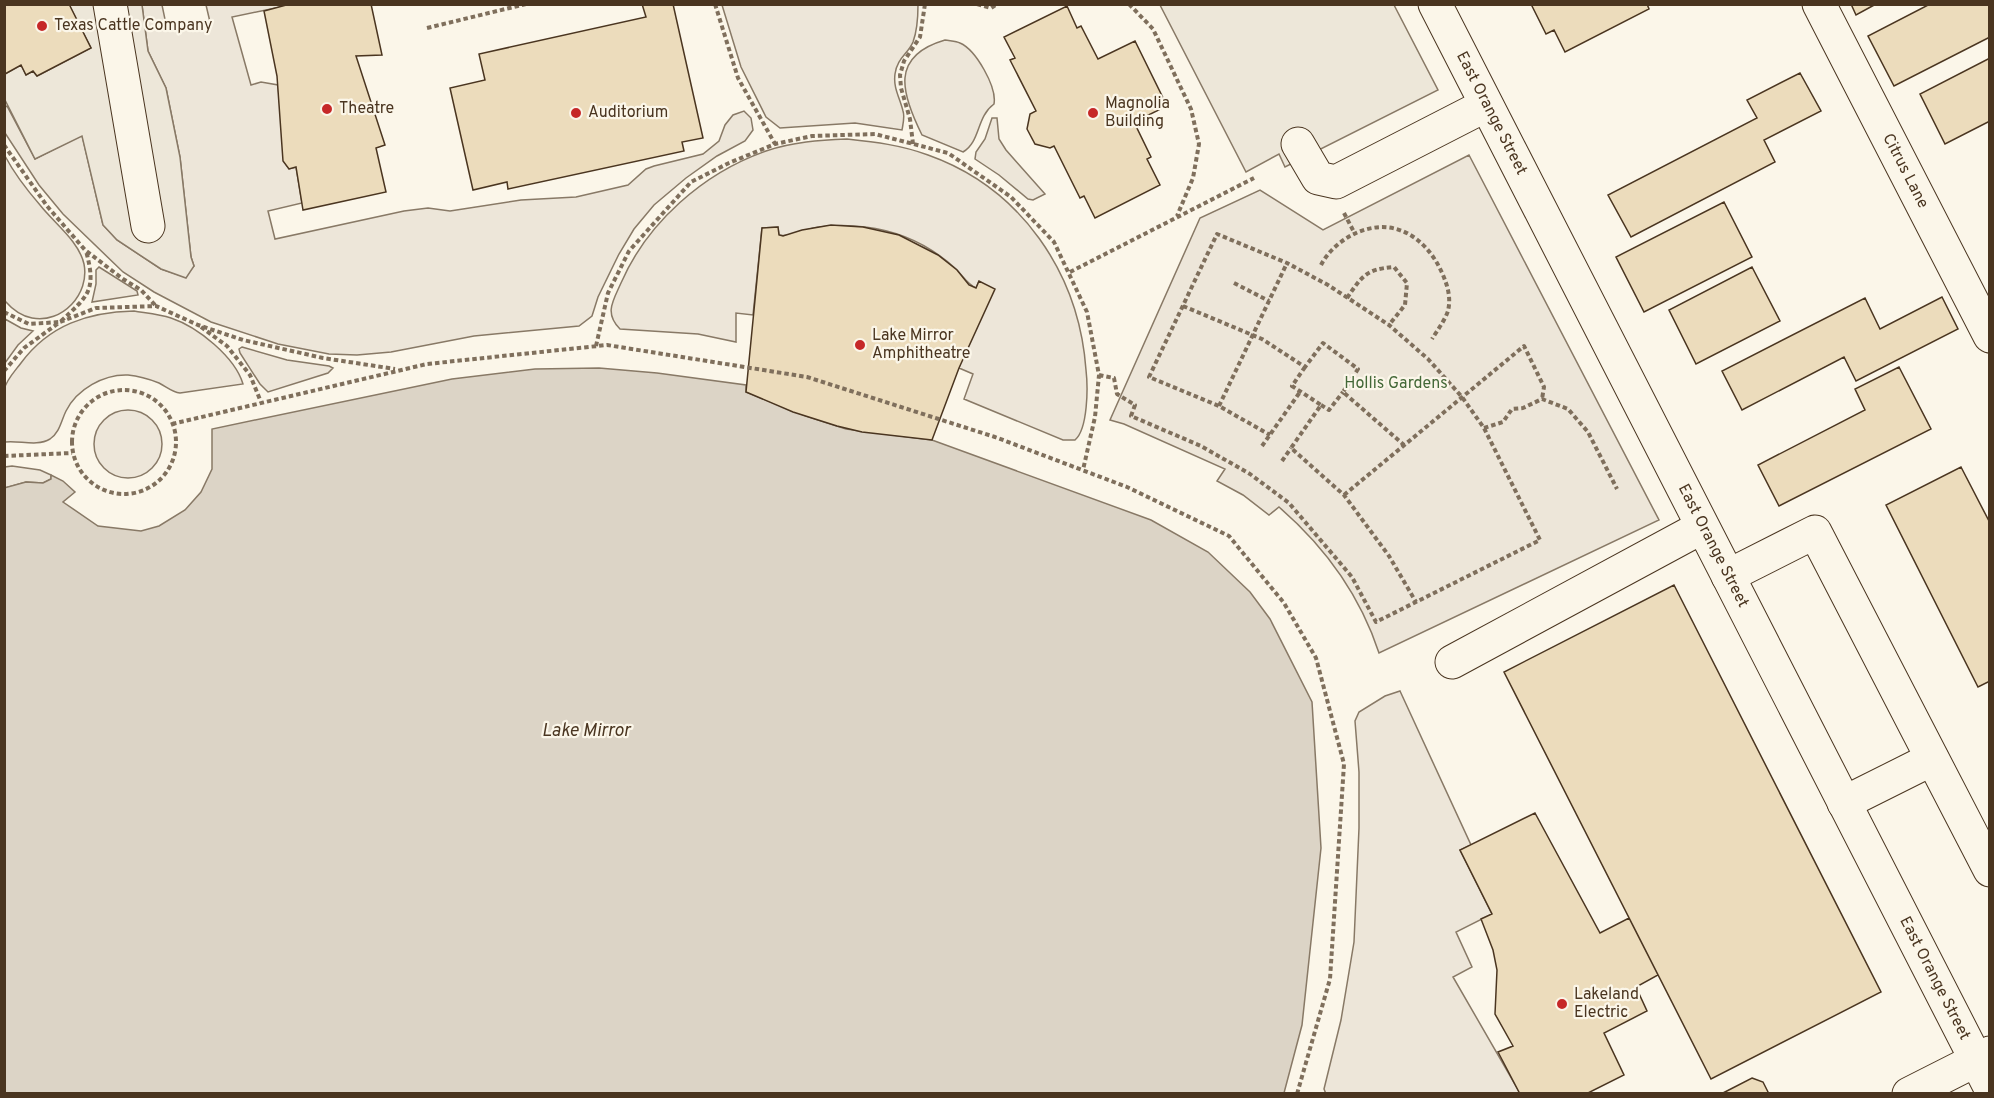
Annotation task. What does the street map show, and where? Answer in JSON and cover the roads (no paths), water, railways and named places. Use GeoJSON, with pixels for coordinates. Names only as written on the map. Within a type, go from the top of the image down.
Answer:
{"type":"FeatureCollection","features":[{"type":"Feature","properties":{"kind":"street"},"geometry":{"type":"LineString","coordinates":[[110,4],[148,226]]}},
{"type":"Feature","properties":{"kind":"street","name":"East Orange Street"},"geometry":{"type":"LineString","coordinates":[[1435,4],[1844,803],[1985,1067]]}},
{"type":"Feature","properties":{"kind":"street","name":"Citrus Lane"},"geometry":{"type":"LineString","coordinates":[[1819,4],[1989,336]]}},
{"type":"Feature","properties":{"kind":"street"},"geometry":{"type":"LineString","coordinates":[[1298,144],[1317,178],[1336,182],[1486,105]]}},
{"type":"Feature","properties":{"kind":"street"},"geometry":{"type":"LineString","coordinates":[[1452,662],[1702,528]]}},
{"type":"Feature","properties":{"kind":"street"},"geometry":{"type":"LineString","coordinates":[[1728,576],[1815,532],[1989,870]]}},
{"type":"Feature","properties":{"kind":"street"},"geometry":{"type":"LineString","coordinates":[[1844,803],[1932,759]]}},
{"type":"Feature","properties":{"kind":"street"},"geometry":{"type":"LineString","coordinates":[[1909,1094],[1985,1067]]}},
{"type":"Feature","properties":{"kind":"water","name":"Lake Mirror"},"geometry":{"type":"Polygon","coordinates":[[[599,368],[746,385],[746,392],[846,429],[932,440],[1151,520],[1208,552],[1250,592],[1270,619],[1312,702],[1321,848],[1302,1025],[1284,1093],[5,1094],[4,488],[26,482],[43,483],[51,479],[51,475],[63,481],[75,492],[63,502],[98,526],[141,531],[159,526],[185,510],[201,492],[212,469],[212,429],[452,379],[535,369],[599,368]]]}},
{"type":"Feature","properties":{"kind":"place","name":"Texas Cattle Company"},"geometry":{"type":"Point","coordinates":[42,26]}},
{"type":"Feature","properties":{"kind":"place","name":"Theatre"},"geometry":{"type":"Point","coordinates":[327,109]}},
{"type":"Feature","properties":{"kind":"place","name":"Auditorium"},"geometry":{"type":"Point","coordinates":[576,113]}},
{"type":"Feature","properties":{"kind":"place","name":"Magnolia Building"},"geometry":{"type":"Point","coordinates":[1093,113]}},
{"type":"Feature","properties":{"kind":"place","name":"Lake Mirror Amphitheatre"},"geometry":{"type":"Point","coordinates":[860,345]}},
{"type":"Feature","properties":{"kind":"place","name":"Lakeland Electric"},"geometry":{"type":"Point","coordinates":[1562,1004]}},
{"type":"Feature","properties":{"kind":"park label","name":"Hollis Gardens"},"geometry":{"type":"Point","coordinates":[1396,384]}}]}
